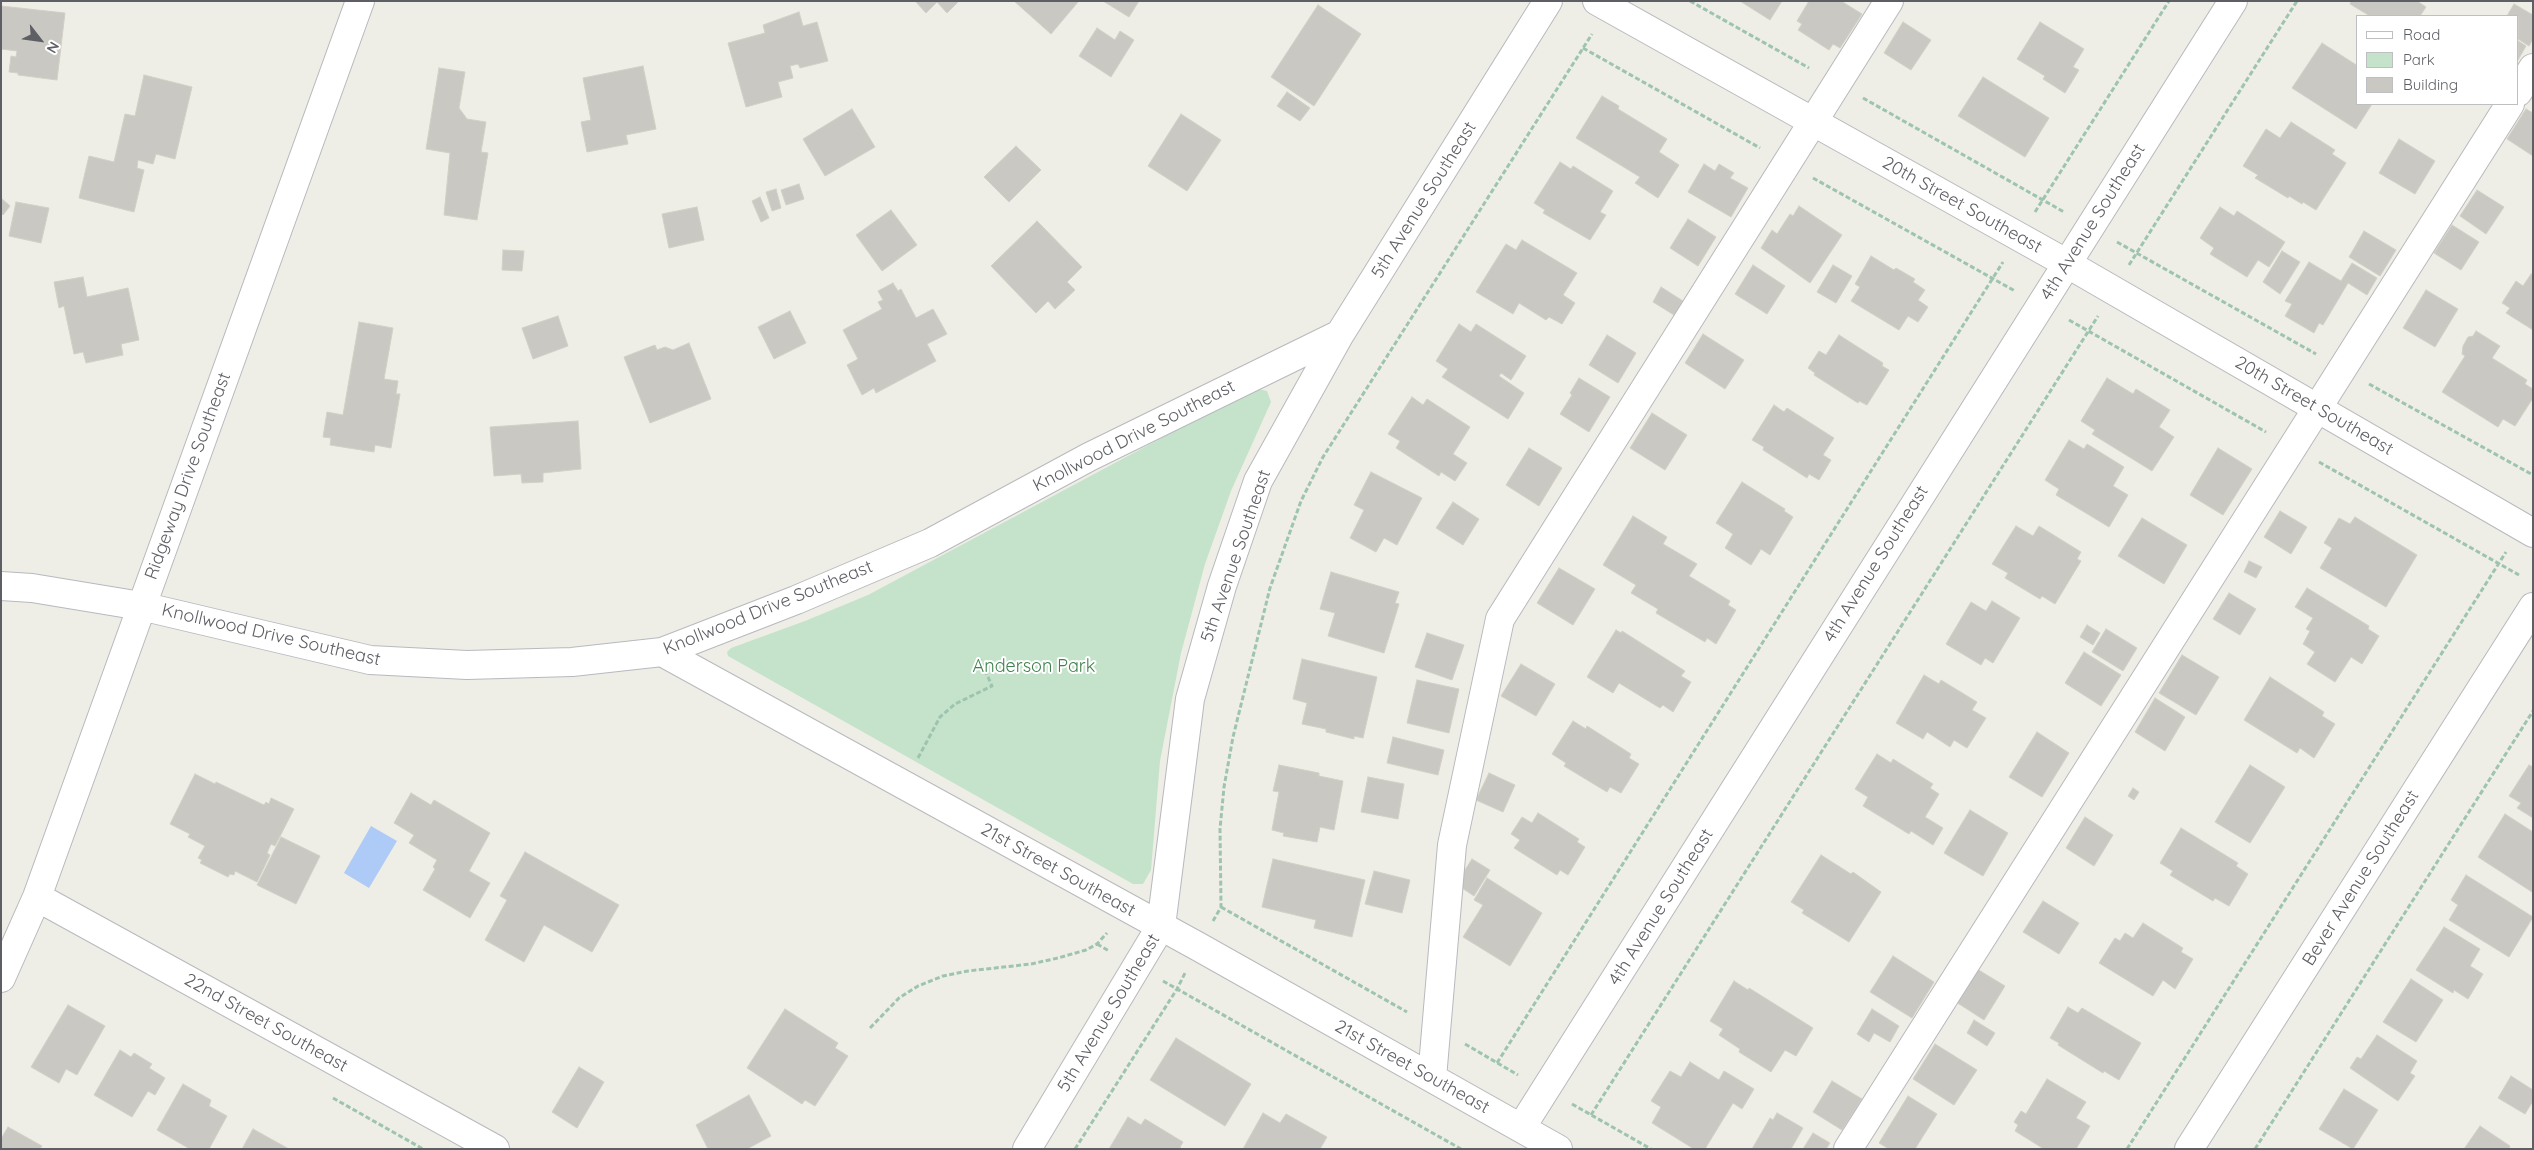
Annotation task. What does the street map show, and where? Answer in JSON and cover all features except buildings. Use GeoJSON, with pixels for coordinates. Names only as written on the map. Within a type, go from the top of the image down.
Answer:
{"type":"FeatureCollection","features":[{"type":"Feature","properties":{"kind":"street","name":"Ridgeway Drive Southeast"},"geometry":{"type":"LineString","coordinates":[[1,978],[37,897],[360,1]]}},
{"type":"Feature","properties":{"kind":"street","name":"5th Avenue Southeast"},"geometry":{"type":"LineString","coordinates":[[1027,1149],[1161,926],[1190,699],[1222,586],[1258,480],[1340,334],[1548,1]]}},
{"type":"Feature","properties":{"kind":"street","name":"20th Street Southeast"},"geometry":{"type":"LineString","coordinates":[[1597,1],[2066,263],[2533,533]]}},
{"type":"Feature","properties":{"kind":"street"},"geometry":{"type":"LineString","coordinates":[[1432,1078],[1452,845],[1500,619],[1889,1]]}},
{"type":"Feature","properties":{"kind":"street","name":"4th Avenue Southeast"},"geometry":{"type":"LineString","coordinates":[[1522,1128],[2233,1]]}},
{"type":"Feature","properties":{"kind":"street"},"geometry":{"type":"LineString","coordinates":[[2519,90],[2533,68]]}},
{"type":"Feature","properties":{"kind":"street"},"geometry":{"type":"LineString","coordinates":[[1848,1149],[2509,105]]}},
{"type":"Feature","properties":{"kind":"street","name":"Knollwood Drive Southeast"},"geometry":{"type":"LineString","coordinates":[[1,586],[32,588],[141,606],[370,660],[467,665],[572,662],[662,652],[796,600],[930,543],[1089,457],[1340,334]]}},
{"type":"Feature","properties":{"kind":"street","name":"Bever Avenue Southeast"},"geometry":{"type":"LineString","coordinates":[[2190,1149],[2533,607]]}},
{"type":"Feature","properties":{"kind":"street","name":"21st Street Southeast"},"geometry":{"type":"LineString","coordinates":[[662,652],[1161,926],[1558,1149]]}},
{"type":"Feature","properties":{"kind":"street","name":"22nd Street Southeast"},"geometry":{"type":"LineString","coordinates":[[37,897],[495,1149]]}},
{"type":"Feature","properties":{"kind":"path"},"geometry":{"type":"LineString","coordinates":[[1690,1],[2071,216]]}},
{"type":"Feature","properties":{"kind":"path"},"geometry":{"type":"LineString","coordinates":[[2031,219],[2169,1]]}},
{"type":"Feature","properties":{"kind":"path"},"geometry":{"type":"LineString","coordinates":[[2125,272],[2297,1]]}},
{"type":"Feature","properties":{"kind":"path"},"geometry":{"type":"LineString","coordinates":[[1210,927],[1221,906],[1220,830],[1224,787],[1232,737],[1270,588],[1301,500],[1323,458],[1595,29]]}},
{"type":"Feature","properties":{"kind":"path"},"geometry":{"type":"LineString","coordinates":[[1497,1063],[2005,259]]}},
{"type":"Feature","properties":{"kind":"path"},"geometry":{"type":"LineString","coordinates":[[1591,1115],[2101,311]]}},
{"type":"Feature","properties":{"kind":"path"},"geometry":{"type":"LineString","coordinates":[[2127,1149],[2507,550]]}},
{"type":"Feature","properties":{"kind":"path"},"geometry":{"type":"LineString","coordinates":[[904,785],[940,717],[955,704],[992,686],[980,659]]}},
{"type":"Feature","properties":{"kind":"path"},"geometry":{"type":"LineString","coordinates":[[2255,1149],[2533,711]]}},
{"type":"Feature","properties":{"kind":"path"},"geometry":{"type":"LineString","coordinates":[[1221,906],[1524,1078]]}},
{"type":"Feature","properties":{"kind":"path"},"geometry":{"type":"LineString","coordinates":[[870,1028],[899,998],[918,986],[943,976],[991,967],[1031,964],[1086,950],[1097,944],[1109,930]]}},
{"type":"Feature","properties":{"kind":"path"},"geometry":{"type":"LineString","coordinates":[[1097,944],[1116,955]]}},
{"type":"Feature","properties":{"kind":"path"},"geometry":{"type":"LineString","coordinates":[[1076,1149],[1177,989],[1187,968]]}},
{"type":"Feature","properties":{"kind":"path"},"geometry":{"type":"LineString","coordinates":[[1158,978],[1461,1149]]}},
{"type":"Feature","properties":{"kind":"path"},"geometry":{"type":"LineString","coordinates":[[1565,1100],[1651,1149]]}},
{"type":"Feature","properties":{"kind":"green space","name":"Anderson Park"},"geometry":{"type":"Polygon","coordinates":[[[1255,388],[1267,391],[1271,402],[1231,491],[1205,564],[1181,653],[1160,761],[1151,870],[1143,884],[1133,884],[728,656],[727,652],[731,648],[805,621],[868,595],[1255,388]]]}},
{"type":"Feature","properties":{"kind":"water"},"geometry":{"type":"Polygon","coordinates":[[[371,826],[397,841],[369,888],[344,873],[371,826]]]}}]}
